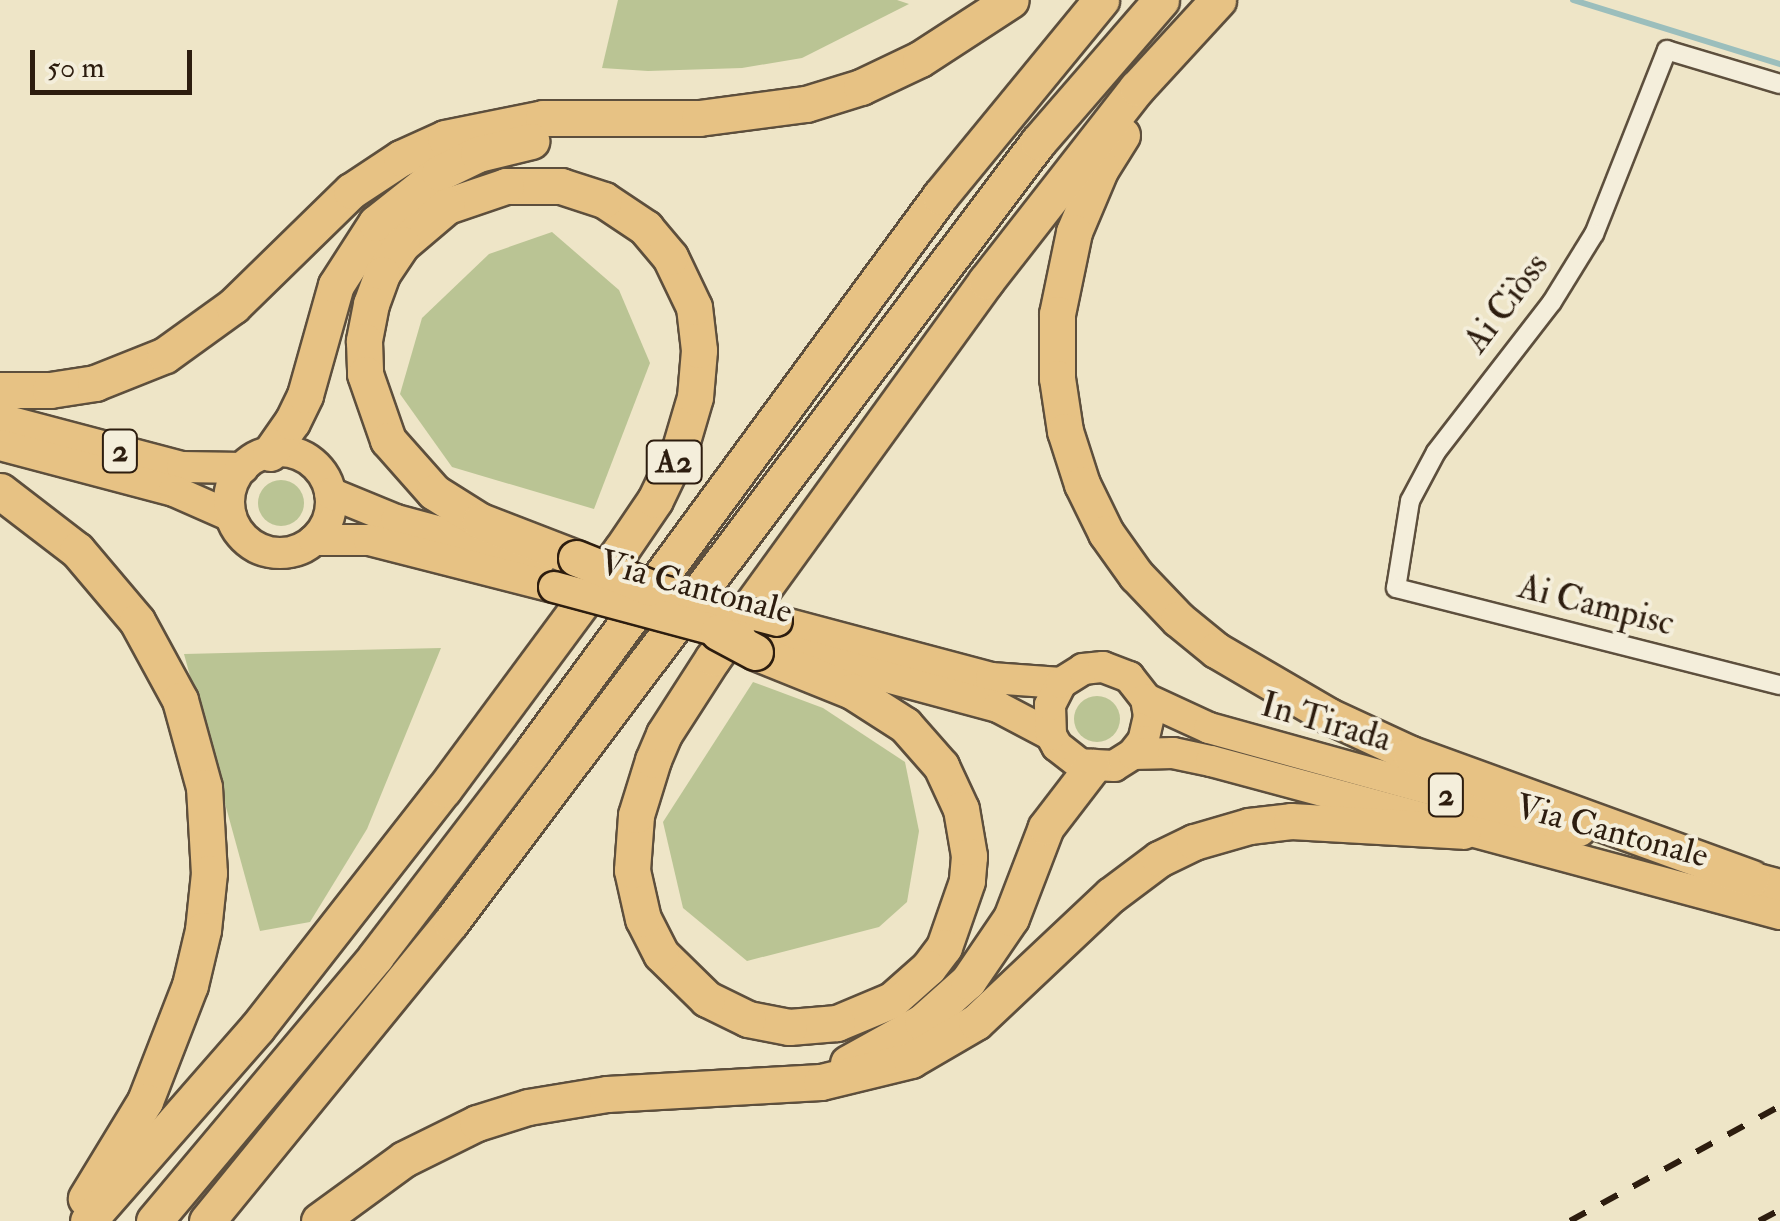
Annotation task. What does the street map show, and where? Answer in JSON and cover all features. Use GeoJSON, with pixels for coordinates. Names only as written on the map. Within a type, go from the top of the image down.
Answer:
{"type":"FeatureCollection","features":[{"type":"Feature","properties":{"kind":"highway"},"geometry":{"type":"LineString","coordinates":[[0,390],[50,390],[95,383],[165,355],[233,306],[351,191],[401,158],[444,138],[543,118],[675,119],[757,113],[834,96],[920,59],[1011,0]]}},
{"type":"Feature","properties":{"kind":"highway","name":"A2"},"geometry":{"type":"LineString","coordinates":[[154,1221],[376,956],[579,690],[929,210],[1101,0]]}},
{"type":"Feature","properties":{"kind":"highway"},"geometry":{"type":"LineString","coordinates":[[207,1221],[463,907],[1038,142],[1161,0]]}},
{"type":"Feature","properties":{"kind":"highway"},"geometry":{"type":"LineString","coordinates":[[718,632],[764,638],[906,725],[940,766],[962,809],[969,856],[967,881],[944,947],[928,968],[892,1000],[836,1023],[788,1027],[748,1019],[707,999],[661,954],[643,919],[632,870],[636,815],[652,760],[712,658],[986,281],[1137,88],[1211,7]]}},
{"type":"Feature","properties":{"kind":"highway"},"geometry":{"type":"LineString","coordinates":[[1211,7],[1102,168],[1074,232],[1062,285],[1056,348],[1060,404],[1072,458],[1106,533],[1136,575],[1178,620],[1241,666],[1300,701],[1411,754],[1766,882]]}},
{"type":"Feature","properties":{"kind":"highway"},"geometry":{"type":"LineString","coordinates":[[256,460],[298,410],[321,323],[343,269],[376,224],[407,195],[458,163],[501,147],[675,119]]}},
{"type":"Feature","properties":{"kind":"highway","name":"A2"},"geometry":{"type":"LineString","coordinates":[[88,1221],[257,1028],[444,789],[622,550],[655,500],[680,448],[696,397],[699,338],[686,286],[670,257],[646,228],[604,200],[561,186],[506,186],[447,206],[402,244],[382,274],[370,304],[364,340],[365,374],[388,440],[434,492],[469,516],[567,571],[649,587]]}},
{"type":"Feature","properties":{"kind":"highway"},"geometry":{"type":"LineString","coordinates":[[0,491],[78,550],[138,620],[180,700],[198,761],[207,816],[203,930],[183,1008],[145,1100],[96,1184],[68,1221]]}},
{"type":"Feature","properties":{"kind":"highway"},"geometry":{"type":"LineString","coordinates":[[786,1084],[876,1050],[922,1022],[962,989],[1004,931],[1046,827],[1092,767]]}},
{"type":"Feature","properties":{"kind":"highway"},"geometry":{"type":"LineString","coordinates":[[319,1221],[404,1160],[450,1135],[516,1110],[607,1094],[853,1077],[898,1066],[955,1037],[1006,998],[1111,895],[1159,860],[1194,842],[1249,826],[1291,821],[1463,831]]}},
{"type":"Feature","properties":{"kind":"main road","name":"2"},"geometry":{"type":"LineString","coordinates":[[0,419],[182,468],[256,460]]}},
{"type":"Feature","properties":{"kind":"main road","name":"2"},"geometry":{"type":"LineString","coordinates":[[0,444],[174,491],[232,516]]}},
{"type":"Feature","properties":{"kind":"main road"},"geometry":{"type":"LineString","coordinates":[[287,452],[308,460],[324,477],[330,493],[327,522],[314,540],[296,550],[270,552],[246,539],[232,516],[231,490],[256,460],[287,452]]}},
{"type":"Feature","properties":{"kind":"main road","name":"Via Cantonale"},"geometry":{"type":"LineString","coordinates":[[330,493],[396,520],[567,571],[718,632]]}},
{"type":"Feature","properties":{"kind":"main road","name":"Via Cantonale"},"geometry":{"type":"LineString","coordinates":[[314,540],[368,540],[567,571]]}},
{"type":"Feature","properties":{"kind":"main road","name":"Via Cantonale"},"geometry":{"type":"LineString","coordinates":[[649,587],[764,638],[998,707],[1051,735]]}},
{"type":"Feature","properties":{"kind":"main road","name":"Via Cantonale"},"geometry":{"type":"LineString","coordinates":[[764,638],[990,678],[1061,683]]}},
{"type":"Feature","properties":{"kind":"main road"},"geometry":{"type":"LineString","coordinates":[[1103,667],[1129,677],[1146,700],[1147,733],[1133,754],[1114,766],[1092,767],[1069,758],[1051,735],[1050,704],[1061,683],[1084,669],[1103,667]]}},
{"type":"Feature","properties":{"kind":"main road","name":"In Tirada"},"geometry":{"type":"LineString","coordinates":[[1146,700],[1209,728],[1766,882]]}},
{"type":"Feature","properties":{"kind":"main road","name":"Via Cantonale"},"geometry":{"type":"LineString","coordinates":[[1133,754],[1173,753],[1210,761],[1780,914]]}},
{"type":"Feature","properties":{"kind":"street","name":"Ai Ciòss"},"geometry":{"type":"LineString","coordinates":[[1396,588],[1410,501],[1436,452],[1552,302],[1594,234],[1667,50],[1780,84]]}},
{"type":"Feature","properties":{"kind":"street","name":"Ai Campisc"},"geometry":{"type":"LineString","coordinates":[[1396,588],[1780,685]]}},
{"type":"Feature","properties":{"kind":"green space"},"geometry":{"type":"Polygon","coordinates":[[[618,0],[897,0],[909,4],[802,58],[742,68],[648,71],[602,68],[618,0]]]}},
{"type":"Feature","properties":{"kind":"green space"},"geometry":{"type":"Polygon","coordinates":[[[552,232],[619,290],[650,363],[594,509],[452,467],[400,394],[422,318],[489,254],[552,232]]]}},
{"type":"Feature","properties":{"kind":"green space"},"geometry":{"type":"Polygon","coordinates":[[[281,480],[297,487],[304,503],[297,519],[281,526],[265,519],[258,503],[265,487],[281,480]]]}},
{"type":"Feature","properties":{"kind":"green space"},"geometry":{"type":"Polygon","coordinates":[[[441,648],[367,829],[310,922],[260,931],[184,654],[441,648]]]}},
{"type":"Feature","properties":{"kind":"green space"},"geometry":{"type":"Polygon","coordinates":[[[753,682],[823,708],[905,762],[919,831],[907,902],[879,927],[747,961],[683,908],[663,822],[753,682]]]}},
{"type":"Feature","properties":{"kind":"green space"},"geometry":{"type":"Polygon","coordinates":[[[1097,696],[1113,703],[1120,719],[1113,735],[1097,742],[1081,735],[1074,719],[1081,703],[1097,696]]]}},
{"type":"Feature","properties":{"kind":"waterway"},"geometry":{"type":"LineString","coordinates":[[1573,0],[1780,64]]}},
{"type":"Feature","properties":{"kind":"railway"},"geometry":{"type":"LineString","coordinates":[[1570,1221],[1780,1106]]}},
{"type":"Feature","properties":{"kind":"railway"},"geometry":{"type":"LineString","coordinates":[[1759,1221],[1780,1210]]}}]}
